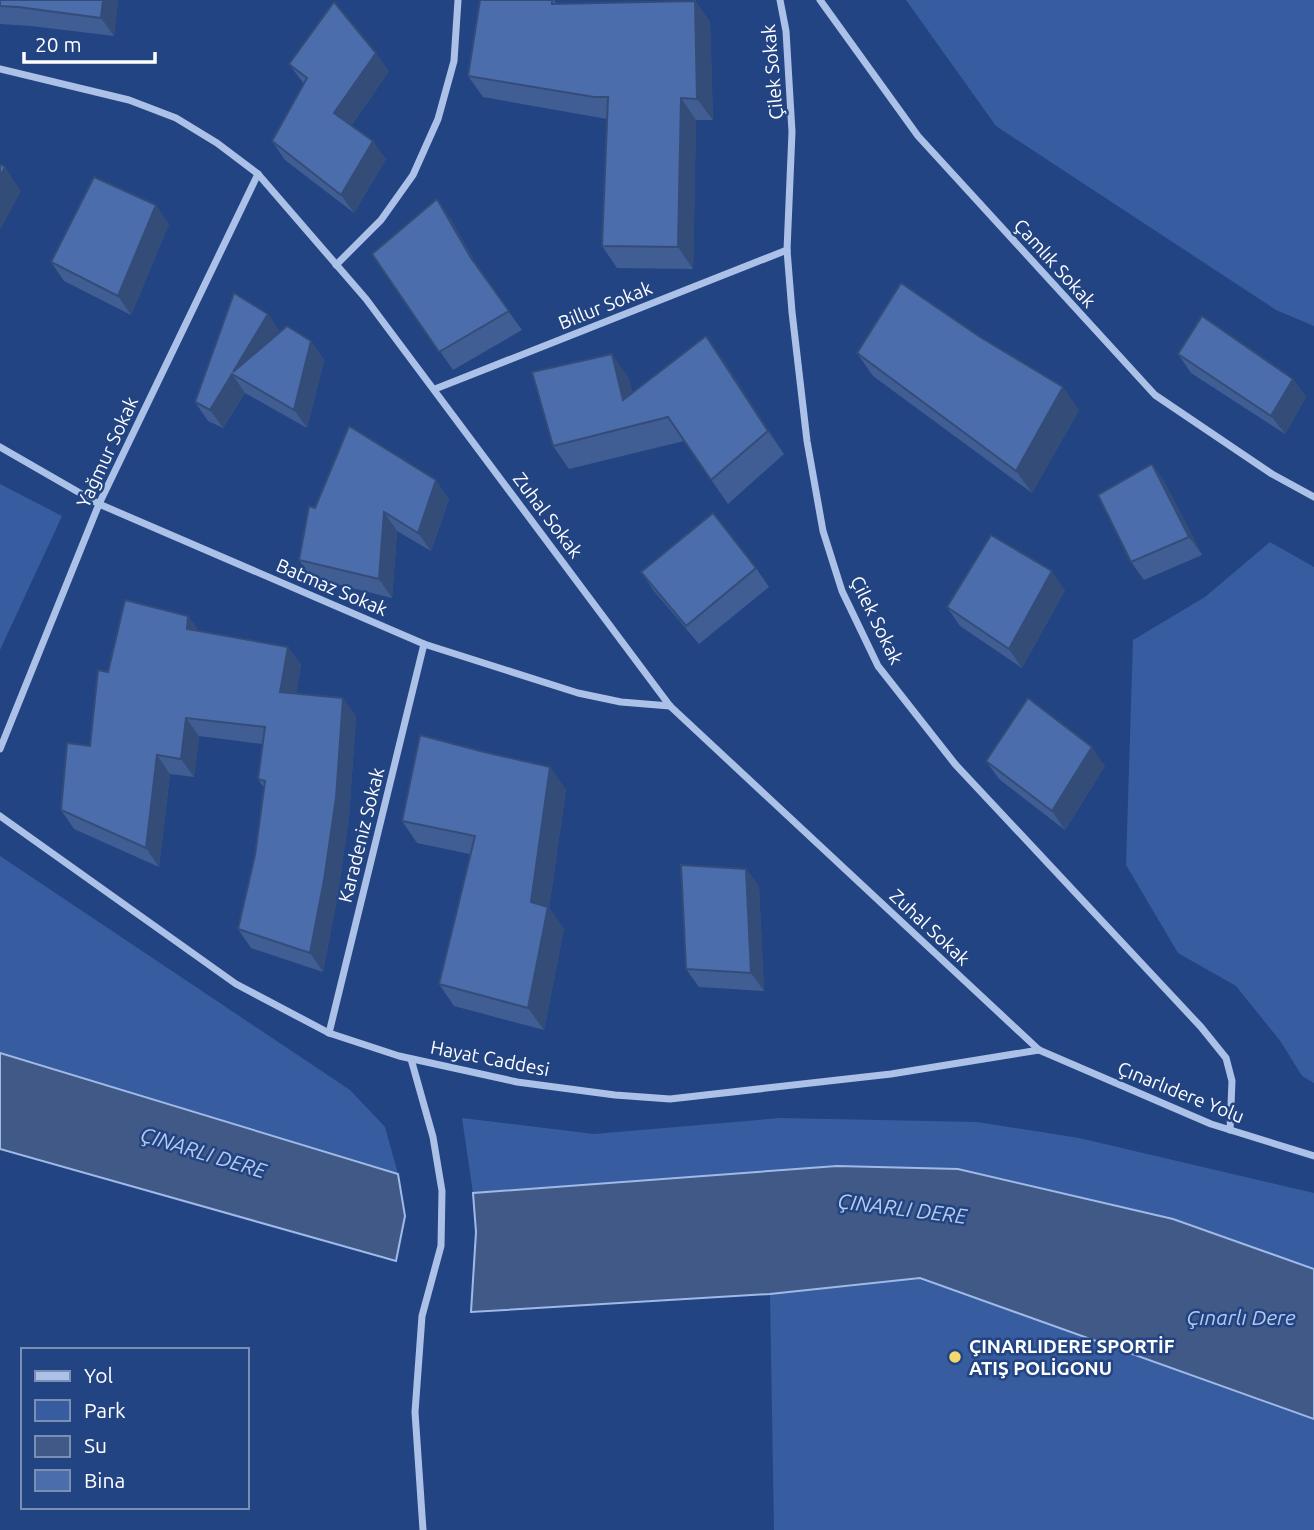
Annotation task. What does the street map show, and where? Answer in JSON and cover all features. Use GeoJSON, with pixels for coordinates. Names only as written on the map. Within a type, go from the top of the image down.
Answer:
{"type":"FeatureCollection","features":[{"type":"Feature","properties":{"kind":"street"},"geometry":{"type":"LineString","coordinates":[[336,265],[381,220],[413,174],[438,119],[454,61],[458,0]]}},
{"type":"Feature","properties":{"kind":"street","name":"Çilek Sokak"},"geometry":{"type":"LineString","coordinates":[[780,0],[786,31],[793,132],[787,250],[807,441],[823,531],[842,591],[878,666],[956,764],[1201,1027],[1226,1058],[1232,1081],[1230,1130]]}},
{"type":"Feature","properties":{"kind":"street","name":"Çamlık Sokak"},"geometry":{"type":"LineString","coordinates":[[820,0],[918,136],[1155,395],[1272,474],[1314,497]]}},
{"type":"Feature","properties":{"kind":"street","name":"Zuhal Sokak"},"geometry":{"type":"LineString","coordinates":[[0,69],[129,100],[176,118],[217,143],[258,174],[366,299],[670,706],[1039,1050]]}},
{"type":"Feature","properties":{"kind":"street","name":"Yağmur Sokak"},"geometry":{"type":"LineString","coordinates":[[0,749],[99,504],[258,174]]}},
{"type":"Feature","properties":{"kind":"street","name":"Billur Sokak"},"geometry":{"type":"LineString","coordinates":[[435,389],[787,250]]}},
{"type":"Feature","properties":{"kind":"street","name":"Batmaz Sokak"},"geometry":{"type":"LineString","coordinates":[[0,447],[99,504],[424,644],[578,693],[621,702],[670,706]]}},
{"type":"Feature","properties":{"kind":"street","name":"Karadeniz Sokak"},"geometry":{"type":"LineString","coordinates":[[330,1033],[424,644]]}},
{"type":"Feature","properties":{"kind":"street","name":"Hayat Caddesi"},"geometry":{"type":"LineString","coordinates":[[0,816],[236,984],[330,1033],[411,1059],[517,1082],[615,1095],[670,1098],[729,1094],[891,1074],[1039,1050]]}},
{"type":"Feature","properties":{"kind":"street","name":"Çınarlıdere Yolu"},"geometry":{"type":"LineString","coordinates":[[1039,1050],[1211,1124],[1314,1156]]}},
{"type":"Feature","properties":{"kind":"street"},"geometry":{"type":"LineString","coordinates":[[411,1059],[433,1137],[442,1191],[441,1245],[422,1316],[415,1412],[423,1530]]}},
{"type":"Feature","properties":{"kind":"green space"},"geometry":{"type":"Polygon","coordinates":[[[906,0],[1314,0],[1314,326],[1276,310],[996,126],[906,0]]]}},
{"type":"Feature","properties":{"kind":"green space"},"geometry":{"type":"Polygon","coordinates":[[[0,484],[62,516],[0,650],[0,484]]]}},
{"type":"Feature","properties":{"kind":"green space"},"geometry":{"type":"Polygon","coordinates":[[[1270,542],[1314,567],[1314,1083],[1302,1076],[1281,1042],[1236,986],[1178,953],[1126,865],[1133,640],[1205,597],[1270,542]]]}},
{"type":"Feature","properties":{"kind":"green space"},"geometry":{"type":"Polygon","coordinates":[[[0,856],[350,1090],[385,1127],[398,1174],[405,1216],[0,1089],[0,856]]]}},
{"type":"Feature","properties":{"kind":"green space"},"geometry":{"type":"Polygon","coordinates":[[[462,1118],[594,1134],[780,1118],[977,1122],[1079,1138],[1314,1193],[1314,1269],[1173,1219],[958,1169],[837,1166],[473,1193],[462,1118]]]}},
{"type":"Feature","properties":{"kind":"green space","name":"ÇINARLIDERE SPORTİF ATIŞ POLİGONU"},"geometry":{"type":"Polygon","coordinates":[[[920,1278],[1314,1419],[1314,1530],[774,1530],[770,1294],[920,1278]]]}},
{"type":"Feature","properties":{"kind":"water","name":"ÇINARLI DERE"},"geometry":{"type":"Polygon","coordinates":[[[0,1053],[398,1174],[405,1216],[396,1261],[0,1149],[0,1053]]]}},
{"type":"Feature","properties":{"kind":"water","name":"Çınarlı Dere"},"geometry":{"type":"Polygon","coordinates":[[[837,1166],[958,1169],[1173,1219],[1314,1269],[1314,1419],[920,1278],[770,1294],[471,1312],[476,1232],[473,1193],[837,1166]]]}},
{"type":"Feature","properties":{"kind":"building"},"geometry":{"type":"Polygon","coordinates":[[[0,0],[103,0],[101,18],[0,6],[0,0]]]}},
{"type":"Feature","properties":{"kind":"building"},"geometry":{"type":"Polygon","coordinates":[[[480,0],[552,0],[552,4],[695,1],[697,99],[681,98],[678,247],[602,246],[608,97],[468,76],[480,0]]]}},
{"type":"Feature","properties":{"kind":"building"},"geometry":{"type":"Polygon","coordinates":[[[334,2],[376,53],[334,113],[373,141],[341,195],[272,141],[307,78],[289,64],[334,2]]]}},
{"type":"Feature","properties":{"kind":"building"},"geometry":{"type":"Polygon","coordinates":[[[94,177],[156,205],[118,296],[51,262],[94,177]]]}},
{"type":"Feature","properties":{"kind":"building"},"geometry":{"type":"Polygon","coordinates":[[[437,199],[471,258],[509,311],[439,352],[372,254],[437,199]]]}},
{"type":"Feature","properties":{"kind":"building"},"geometry":{"type":"Polygon","coordinates":[[[901,283],[980,337],[1063,387],[1016,471],[857,353],[901,283]]]}},
{"type":"Feature","properties":{"kind":"building"},"geometry":{"type":"Polygon","coordinates":[[[234,293],[268,314],[233,372],[287,326],[311,341],[294,410],[232,374],[210,410],[195,402],[234,293]]]}},
{"type":"Feature","properties":{"kind":"building"},"geometry":{"type":"Polygon","coordinates":[[[1202,316],[1293,379],[1271,416],[1178,354],[1202,316]]]}},
{"type":"Feature","properties":{"kind":"building"},"geometry":{"type":"Polygon","coordinates":[[[706,336],[768,431],[711,480],[668,417],[553,446],[532,372],[612,354],[623,400],[706,336]]]}},
{"type":"Feature","properties":{"kind":"building"},"geometry":{"type":"Polygon","coordinates":[[[349,426],[436,480],[418,533],[384,512],[379,579],[299,560],[309,506],[315,508],[349,426]]]}},
{"type":"Feature","properties":{"kind":"building"},"geometry":{"type":"Polygon","coordinates":[[[1152,464],[1189,537],[1131,562],[1098,495],[1152,464]]]}},
{"type":"Feature","properties":{"kind":"building"},"geometry":{"type":"Polygon","coordinates":[[[713,513],[756,568],[686,626],[641,572],[713,513]]]}},
{"type":"Feature","properties":{"kind":"building"},"geometry":{"type":"Polygon","coordinates":[[[991,535],[1052,571],[1009,649],[947,607],[991,535]]]}},
{"type":"Feature","properties":{"kind":"building"},"geometry":{"type":"Polygon","coordinates":[[[125,600],[188,616],[187,629],[288,647],[280,692],[343,698],[336,798],[310,953],[238,929],[255,855],[265,781],[258,779],[265,727],[186,718],[181,759],[157,755],[146,848],[61,810],[67,743],[90,746],[98,670],[108,672],[125,600]]]}},
{"type":"Feature","properties":{"kind":"building"},"geometry":{"type":"Polygon","coordinates":[[[1028,698],[1092,747],[1052,811],[986,761],[1028,698]]]}},
{"type":"Feature","properties":{"kind":"building"},"geometry":{"type":"Polygon","coordinates":[[[420,735],[550,767],[531,902],[548,907],[528,1008],[439,984],[475,836],[402,821],[420,735]]]}},
{"type":"Feature","properties":{"kind":"building"},"geometry":{"type":"Polygon","coordinates":[[[681,865],[746,869],[751,973],[686,969],[681,865]]]}},
{"type":"Feature","properties":{"kind":"place","name":"ÇINARLIDERE SPORTİF ATIŞ POLİGONU"},"geometry":{"type":"Point","coordinates":[955,1357]}}]}
